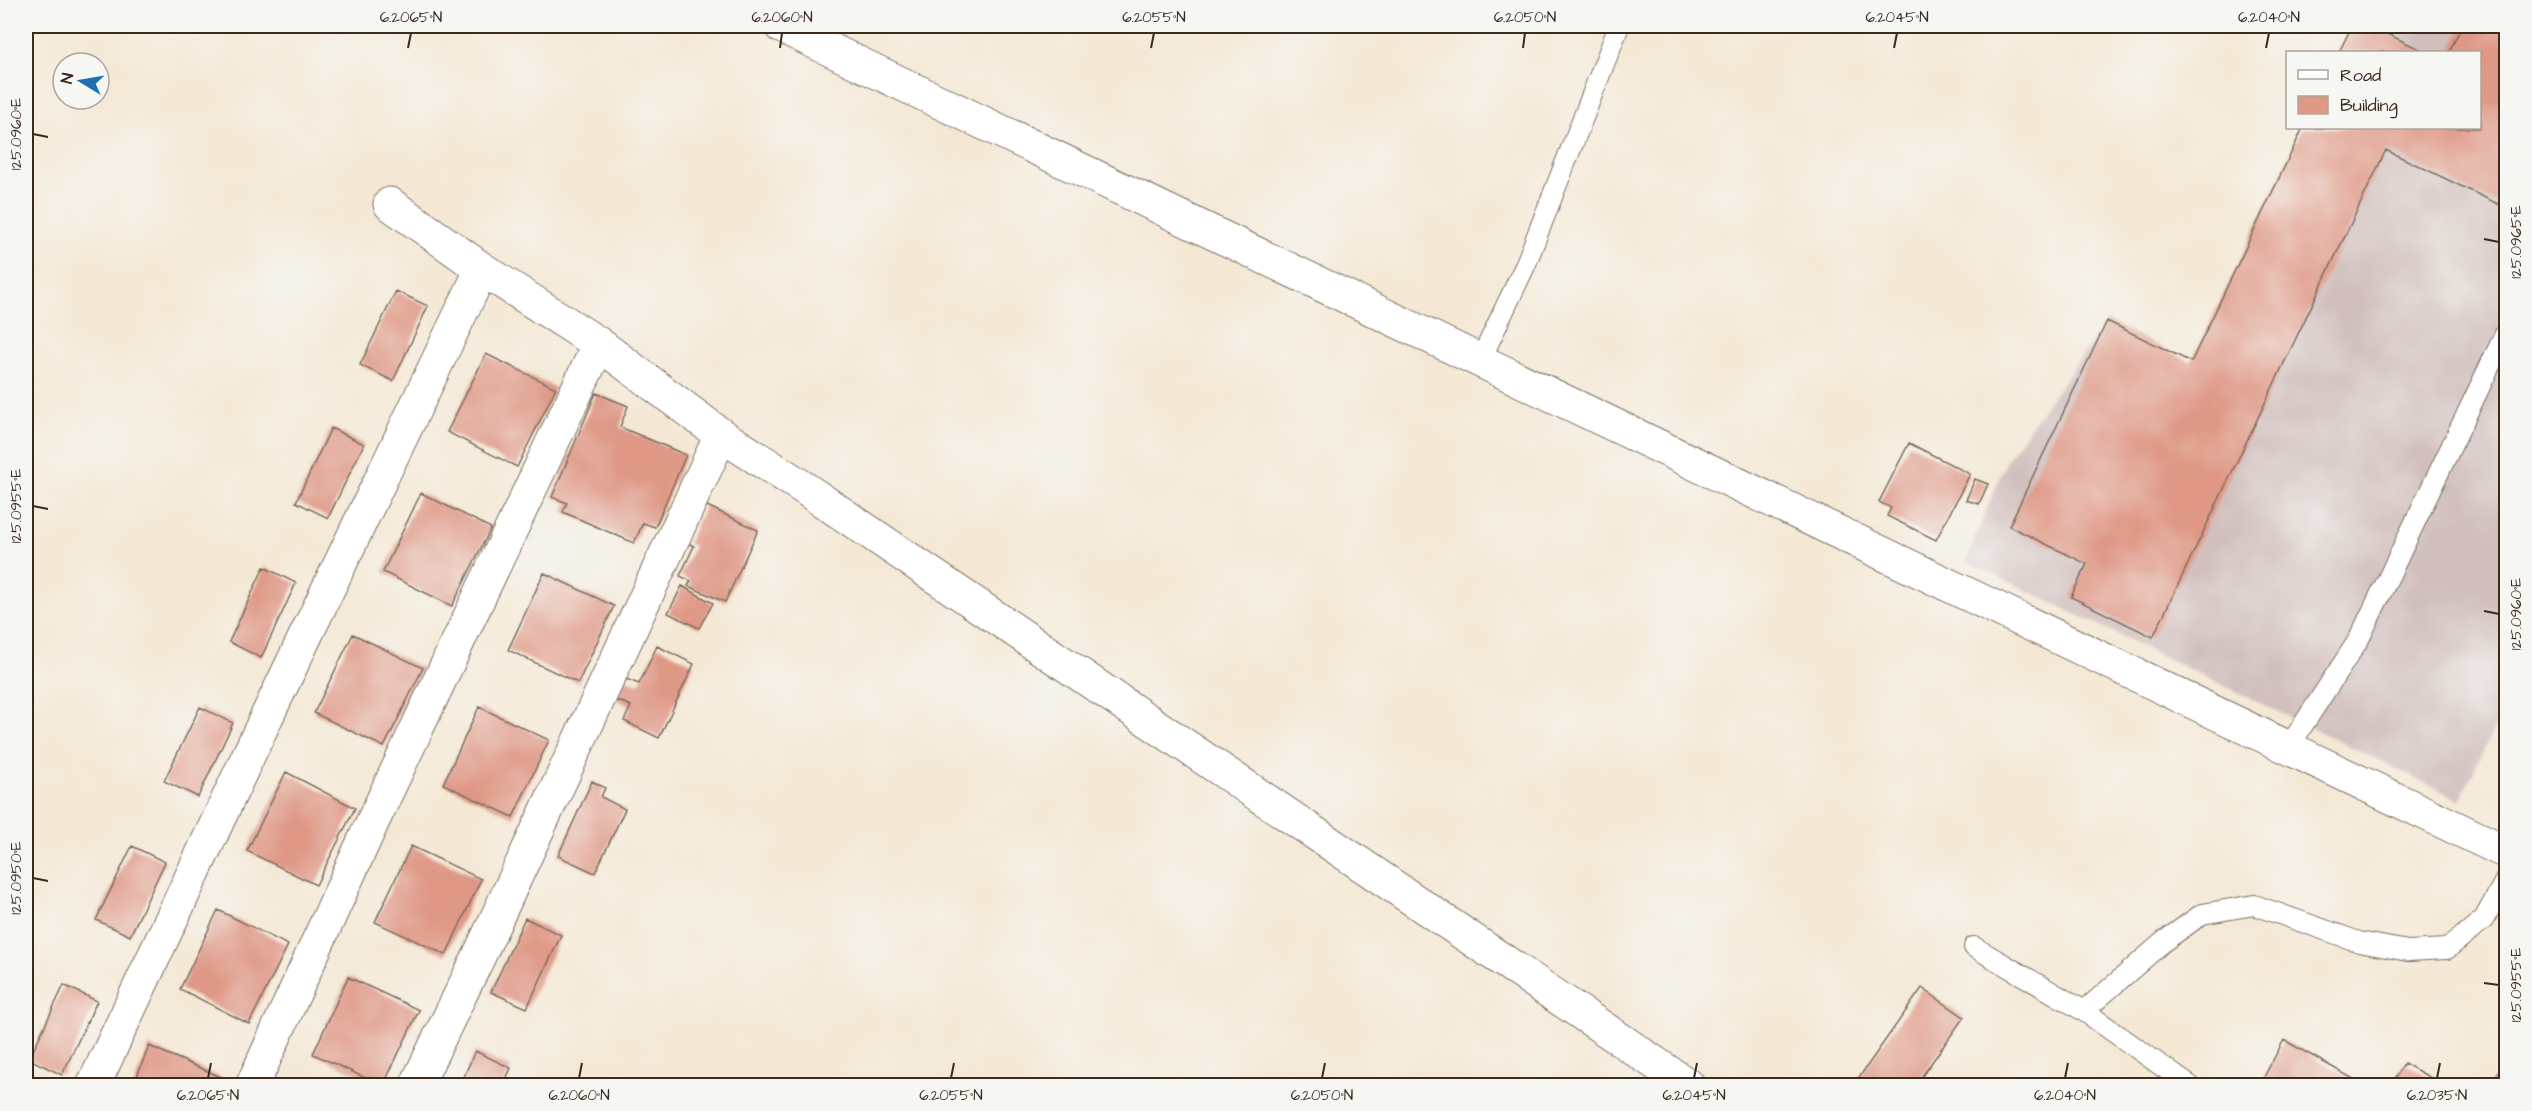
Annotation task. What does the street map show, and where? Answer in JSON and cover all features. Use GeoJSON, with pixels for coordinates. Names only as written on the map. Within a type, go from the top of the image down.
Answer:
{"type":"FeatureCollection","features":[{"type":"Feature","properties":{"kind":"street"},"geometry":{"type":"LineString","coordinates":[[781,26],[2506,852]]}},
{"type":"Feature","properties":{"kind":"street"},"geometry":{"type":"LineString","coordinates":[[390,204],[482,269],[599,344],[721,435],[811,493],[1689,1086]]}},
{"type":"Feature","properties":{"kind":"street"},"geometry":{"type":"LineString","coordinates":[[93,1086],[482,269]]}},
{"type":"Feature","properties":{"kind":"street"},"geometry":{"type":"LineString","coordinates":[[252,1086],[373,821],[599,344]]}},
{"type":"Feature","properties":{"kind":"street"},"geometry":{"type":"LineString","coordinates":[[416,1086],[479,956],[721,435]]}},
{"type":"Feature","properties":{"kind":"lane"},"geometry":{"type":"LineString","coordinates":[[1480,361],[1529,255],[1619,26]]}},
{"type":"Feature","properties":{"kind":"lane"},"geometry":{"type":"LineString","coordinates":[[2288,748],[2359,639],[2506,332]]}},
{"type":"Feature","properties":{"kind":"lane"},"geometry":{"type":"LineString","coordinates":[[2085,1011],[2163,942],[2202,914],[2254,904],[2359,942],[2408,951],[2447,949],[2484,919],[2506,879]]}},
{"type":"Feature","properties":{"kind":"lane"},"geometry":{"type":"LineString","coordinates":[[1974,947],[2085,1011],[2190,1086]]}},
{"type":"Feature","properties":{"kind":"shaded area"},"geometry":{"type":"Polygon","coordinates":[[[2350,26],[2420,26],[2425,28],[2427,26],[2506,26],[2506,703],[2460,800],[1966,561],[2007,459],[2107,321],[2191,362],[2302,129],[2481,129],[2481,51],[2338,51],[2350,26]]]}},
{"type":"Feature","properties":{"kind":"building"},"geometry":{"type":"Polygon","coordinates":[[[2352,26],[2370,26],[2424,51],[2340,51],[2352,26]]]}},
{"type":"Feature","properties":{"kind":"building"},"geometry":{"type":"Polygon","coordinates":[[[2462,26],[2506,26],[2506,192],[2500,205],[2386,150],[2153,637],[2071,597],[2087,564],[2009,526],[2107,321],[2191,362],[2303,129],[2481,129],[2481,51],[2450,51],[2462,26]]]}},
{"type":"Feature","properties":{"kind":"building"},"geometry":{"type":"Polygon","coordinates":[[[396,291],[428,306],[393,381],[360,365],[396,291]]]}},
{"type":"Feature","properties":{"kind":"building"},"geometry":{"type":"Polygon","coordinates":[[[486,354],[556,388],[517,467],[447,432],[486,354]]]}},
{"type":"Feature","properties":{"kind":"building"},"geometry":{"type":"Polygon","coordinates":[[[596,393],[628,406],[620,427],[686,455],[655,527],[643,523],[634,543],[563,512],[567,503],[552,497],[596,393]]]}},
{"type":"Feature","properties":{"kind":"building"},"geometry":{"type":"Polygon","coordinates":[[[331,428],[364,444],[328,518],[296,502],[331,428]]]}},
{"type":"Feature","properties":{"kind":"building"},"geometry":{"type":"Polygon","coordinates":[[[1909,443],[1970,474],[1936,540],[1887,516],[1891,508],[1879,502],[1909,443]]]}},
{"type":"Feature","properties":{"kind":"building"},"geometry":{"type":"Polygon","coordinates":[[[1975,479],[1988,484],[1979,504],[1966,500],[1975,479]]]}},
{"type":"Feature","properties":{"kind":"building"},"geometry":{"type":"Polygon","coordinates":[[[421,493],[491,528],[452,606],[383,572],[421,493]]]}},
{"type":"Feature","properties":{"kind":"building"},"geometry":{"type":"Polygon","coordinates":[[[705,505],[758,530],[725,602],[688,586],[691,581],[680,576],[694,546],[688,543],[705,505]]]}},
{"type":"Feature","properties":{"kind":"building"},"geometry":{"type":"Polygon","coordinates":[[[264,567],[296,583],[261,658],[229,642],[264,567]]]}},
{"type":"Feature","properties":{"kind":"building"},"geometry":{"type":"Polygon","coordinates":[[[544,573],[614,606],[578,683],[508,650],[544,573]]]}},
{"type":"Feature","properties":{"kind":"building"},"geometry":{"type":"Polygon","coordinates":[[[682,586],[713,603],[699,628],[668,613],[682,586]]]}},
{"type":"Feature","properties":{"kind":"building"},"geometry":{"type":"Polygon","coordinates":[[[353,634],[423,668],[384,747],[314,713],[353,634]]]}},
{"type":"Feature","properties":{"kind":"building"},"geometry":{"type":"Polygon","coordinates":[[[657,646],[694,664],[659,738],[624,721],[631,706],[616,700],[626,679],[639,684],[657,646]]]}},
{"type":"Feature","properties":{"kind":"building"},"geometry":{"type":"Polygon","coordinates":[[[200,707],[233,723],[198,797],[164,781],[200,707]]]}},
{"type":"Feature","properties":{"kind":"building"},"geometry":{"type":"Polygon","coordinates":[[[479,707],[549,740],[513,817],[443,784],[479,707]]]}},
{"type":"Feature","properties":{"kind":"building"},"geometry":{"type":"Polygon","coordinates":[[[286,772],[355,808],[316,885],[247,851],[286,772]]]}},
{"type":"Feature","properties":{"kind":"building"},"geometry":{"type":"Polygon","coordinates":[[[592,781],[605,788],[601,797],[625,809],[595,873],[558,856],[592,781]]]}},
{"type":"Feature","properties":{"kind":"building"},"geometry":{"type":"Polygon","coordinates":[[[132,846],[165,862],[130,936],[96,920],[132,846]]]}},
{"type":"Feature","properties":{"kind":"building"},"geometry":{"type":"Polygon","coordinates":[[[411,846],[481,879],[446,955],[375,922],[411,846]]]}},
{"type":"Feature","properties":{"kind":"building"},"geometry":{"type":"Polygon","coordinates":[[[218,910],[288,945],[249,1024],[180,989],[218,910]]]}},
{"type":"Feature","properties":{"kind":"building"},"geometry":{"type":"Polygon","coordinates":[[[525,918],[561,935],[527,1008],[491,992],[525,918]]]}},
{"type":"Feature","properties":{"kind":"building"},"geometry":{"type":"Polygon","coordinates":[[[348,977],[419,1010],[383,1086],[313,1054],[348,977]]]}},
{"type":"Feature","properties":{"kind":"building"},"geometry":{"type":"Polygon","coordinates":[[[64,985],[97,1001],[62,1075],[29,1059],[64,985]]]}},
{"type":"Feature","properties":{"kind":"building"},"geometry":{"type":"Polygon","coordinates":[[[1922,988],[1964,1017],[1915,1086],[1853,1086],[1922,988]]]}},
{"type":"Feature","properties":{"kind":"building"},"geometry":{"type":"Polygon","coordinates":[[[2284,1040],[2366,1086],[2259,1086],[2284,1040]]]}},
{"type":"Feature","properties":{"kind":"building"},"geometry":{"type":"Polygon","coordinates":[[[149,1046],[221,1077],[217,1086],[133,1086],[149,1046]]]}},
{"type":"Feature","properties":{"kind":"building"},"geometry":{"type":"Polygon","coordinates":[[[475,1051],[511,1068],[503,1086],[460,1086],[475,1051]]]}},
{"type":"Feature","properties":{"kind":"building"},"geometry":{"type":"Polygon","coordinates":[[[2506,1057],[2506,1086],[2504,1086],[2494,1080],[2506,1057]]]}},
{"type":"Feature","properties":{"kind":"building"},"geometry":{"type":"Polygon","coordinates":[[[2404,1063],[2445,1086],[2391,1086],[2404,1063]]]}}]}
